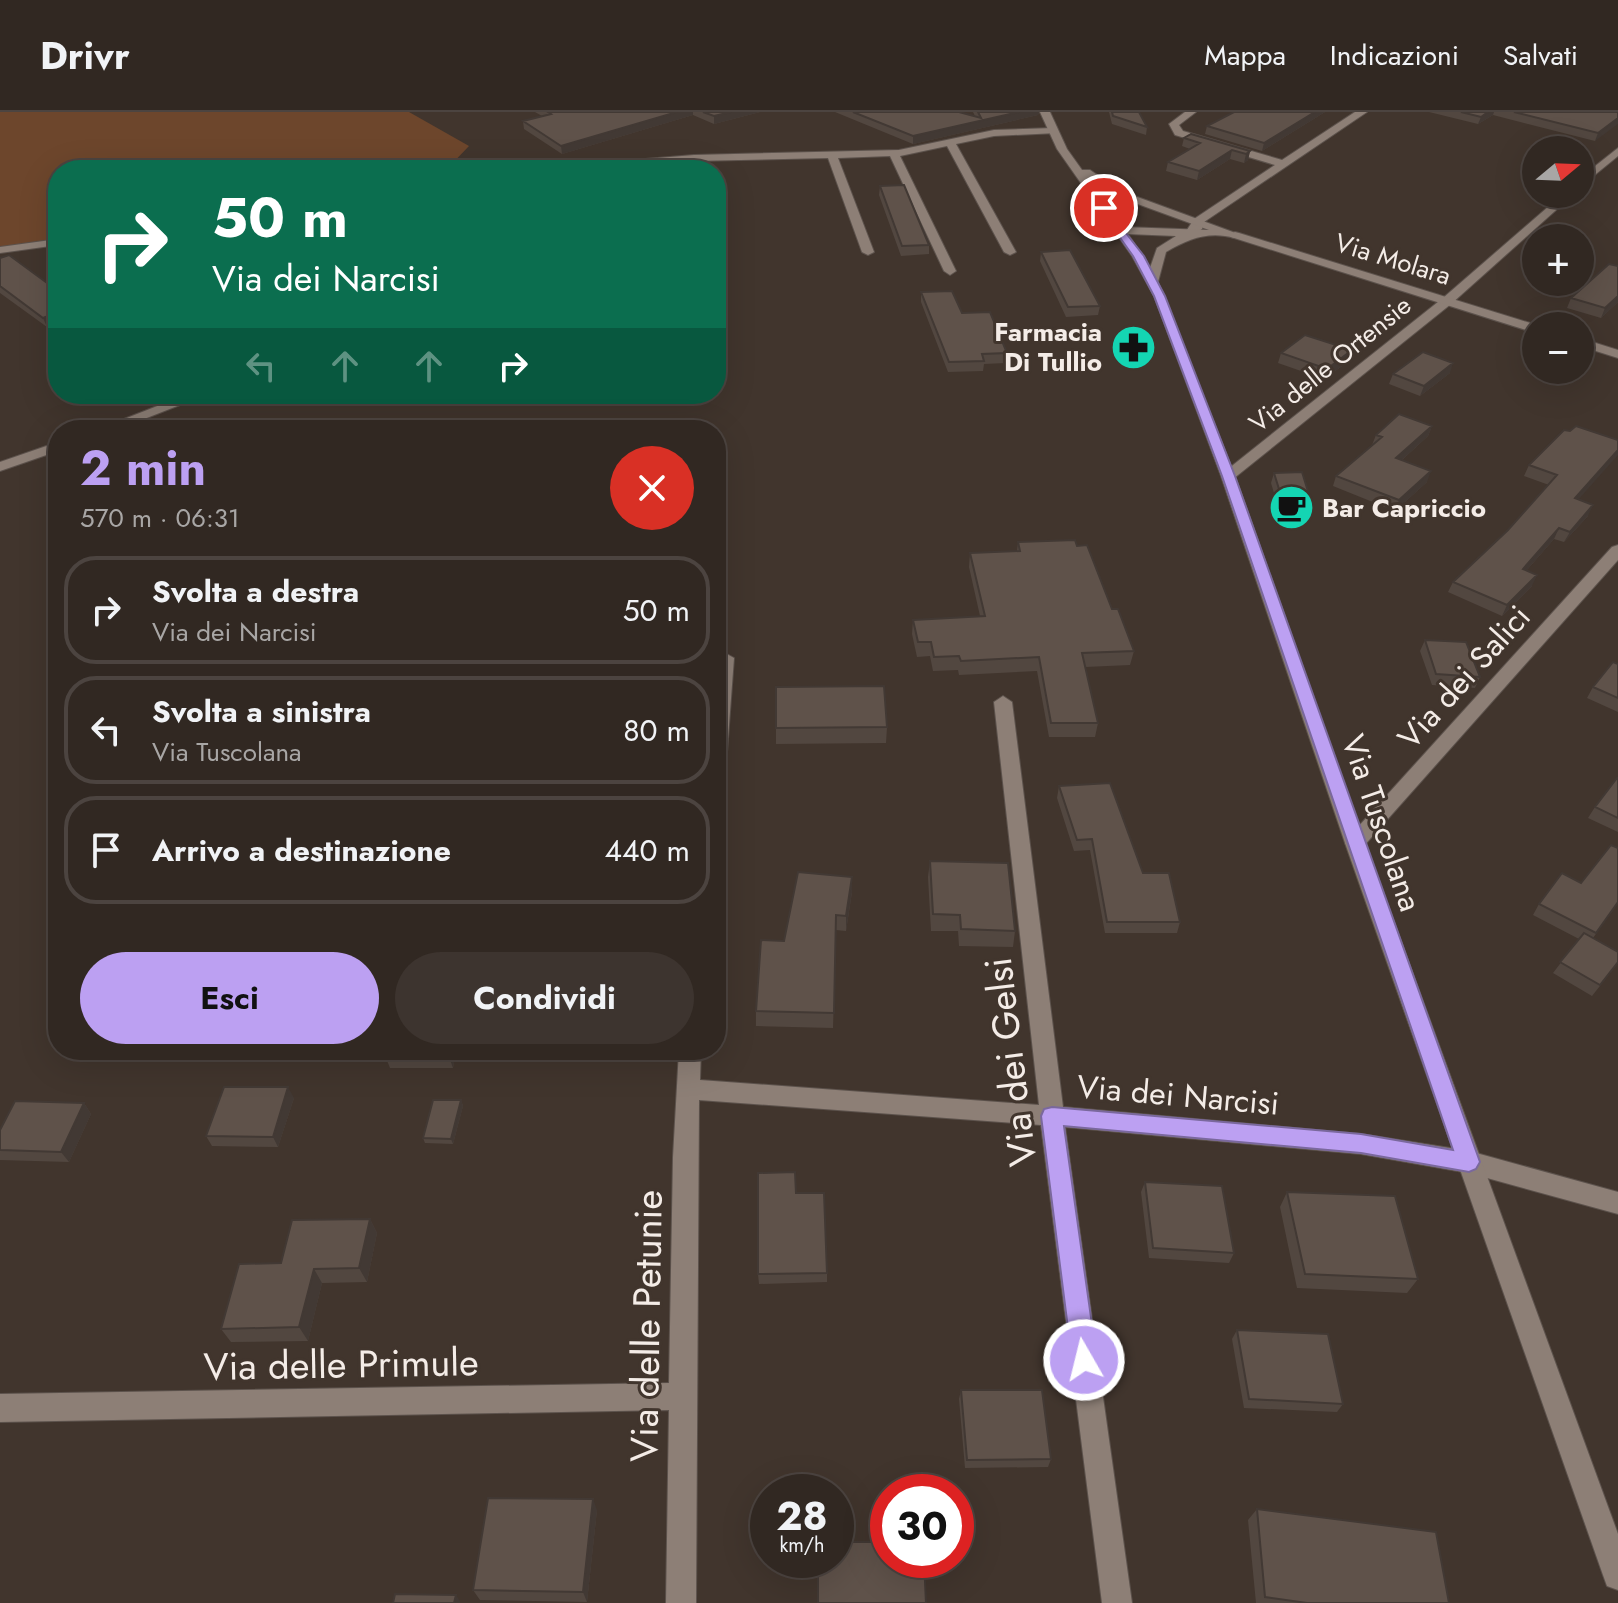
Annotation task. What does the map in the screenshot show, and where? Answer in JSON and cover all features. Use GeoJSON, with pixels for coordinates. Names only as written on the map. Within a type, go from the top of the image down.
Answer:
{"type":"FeatureCollection","features":[{"type":"Feature","properties":{"kind":"street","name":"Via Tuscolana"},"geometry":{"type":"LineString","coordinates":[[1045,112],[1062,149],[1153,281],[1228,476],[1355,843],[1618,1575]]}},
{"type":"Feature","properties":{"kind":"street"},"geometry":{"type":"LineString","coordinates":[[1191,112],[1174,124],[1179,133],[1283,164]]}},
{"type":"Feature","properties":{"kind":"street"},"geometry":{"type":"LineString","coordinates":[[1198,221],[1362,112]]}},
{"type":"Feature","properties":{"kind":"street"},"geometry":{"type":"LineString","coordinates":[[661,160],[894,153],[1000,132],[1053,131]]}},
{"type":"Feature","properties":{"kind":"street"},"geometry":{"type":"LineString","coordinates":[[950,143],[1010,252]]}},
{"type":"Feature","properties":{"kind":"street"},"geometry":{"type":"LineString","coordinates":[[1062,149],[1107,189],[1235,235]]}},
{"type":"Feature","properties":{"kind":"street"},"geometry":{"type":"LineString","coordinates":[[1594,172],[1618,151]]}},
{"type":"Feature","properties":{"kind":"street"},"geometry":{"type":"LineString","coordinates":[[894,153],[950,271]]}},
{"type":"Feature","properties":{"kind":"street"},"geometry":{"type":"LineString","coordinates":[[832,154],[868,252]]}},
{"type":"Feature","properties":{"kind":"street","name":"Via delle Ortensie"},"geometry":{"type":"LineString","coordinates":[[1228,476],[1447,301],[1553,208]]}},
{"type":"Feature","properties":{"kind":"street"},"geometry":{"type":"LineString","coordinates":[[1119,230],[1144,218],[1173,214]]}},
{"type":"Feature","properties":{"kind":"street"},"geometry":{"type":"LineString","coordinates":[[1153,281],[1161,250],[1191,233],[1198,227],[1198,221]]}},
{"type":"Feature","properties":{"kind":"street"},"geometry":{"type":"LineString","coordinates":[[1119,230],[1235,235]]}},
{"type":"Feature","properties":{"kind":"street","name":"Via Molara"},"geometry":{"type":"LineString","coordinates":[[1235,235],[1522,325]]}},
{"type":"Feature","properties":{"kind":"street"},"geometry":{"type":"LineString","coordinates":[[0,250],[48,243]]}},
{"type":"Feature","properties":{"kind":"street"},"geometry":{"type":"LineString","coordinates":[[1594,346],[1618,354]]}},
{"type":"Feature","properties":{"kind":"street"},"geometry":{"type":"LineString","coordinates":[[130,420],[174,404]]}},
{"type":"Feature","properties":{"kind":"street"},"geometry":{"type":"LineString","coordinates":[[0,467],[48,450]]}},
{"type":"Feature","properties":{"kind":"street","name":"Via dei Salici"},"geometry":{"type":"LineString","coordinates":[[1355,843],[1618,550]]}},
{"type":"Feature","properties":{"kind":"street","name":"Via dei Gelsi"},"geometry":{"type":"LineString","coordinates":[[1003,702],[1052,1116],[1117,1603]]}},
{"type":"Feature","properties":{"kind":"street","name":"Via delle Petunie"},"geometry":{"type":"LineString","coordinates":[[681,1603],[689,1060]]}},
{"type":"Feature","properties":{"kind":"street","name":"Via dei Narcisi"},"geometry":{"type":"LineString","coordinates":[[688,1089],[1052,1116],[1361,1144],[1469,1162],[1618,1203]]}},
{"type":"Feature","properties":{"kind":"street","name":"Via delle Primule"},"geometry":{"type":"LineString","coordinates":[[0,1408],[683,1396]]}},
{"type":"Feature","properties":{"kind":"shaded area"},"geometry":{"type":"Polygon","coordinates":[[[0,112],[409,112],[469,146],[456,160],[48,160],[48,244],[0,252],[0,112]]]}},
{"type":"Feature","properties":{"kind":"building"},"geometry":{"type":"Polygon","coordinates":[[[548,112],[677,112],[561,146],[523,121],[551,114],[548,112]]]}},
{"type":"Feature","properties":{"kind":"building"},"geometry":{"type":"Polygon","coordinates":[[[703,112],[731,112],[714,116],[703,112]]]}},
{"type":"Feature","properties":{"kind":"building"},"geometry":{"type":"Polygon","coordinates":[[[853,112],[959,112],[981,118],[978,112],[1019,112],[913,136],[853,112]]]}},
{"type":"Feature","properties":{"kind":"building"},"geometry":{"type":"Polygon","coordinates":[[[1112,112],[1139,112],[1147,127],[1113,116],[1112,112]]]}},
{"type":"Feature","properties":{"kind":"building"},"geometry":{"type":"Polygon","coordinates":[[[1234,112],[1315,112],[1264,143],[1207,126],[1234,112]]]}},
{"type":"Feature","properties":{"kind":"building"},"geometry":{"type":"Polygon","coordinates":[[[1461,112],[1488,112],[1481,117],[1461,112]]]}},
{"type":"Feature","properties":{"kind":"building"},"geometry":{"type":"Polygon","coordinates":[[[1514,112],[1618,112],[1618,118],[1598,133],[1514,112]]]}},
{"type":"Feature","properties":{"kind":"building"},"geometry":{"type":"Polygon","coordinates":[[[1191,134],[1250,151],[1246,154],[1232,150],[1199,171],[1168,162],[1200,143],[1184,138],[1191,134]]]}},
{"type":"Feature","properties":{"kind":"building"},"geometry":{"type":"Polygon","coordinates":[[[904,185],[929,245],[902,246],[880,186],[904,185]]]}},
{"type":"Feature","properties":{"kind":"building"},"geometry":{"type":"Polygon","coordinates":[[[1070,250],[1100,306],[1068,307],[1041,252],[1070,250]]]}},
{"type":"Feature","properties":{"kind":"building"},"geometry":{"type":"Polygon","coordinates":[[[9,255],[48,284],[48,316],[43,318],[0,286],[0,258],[9,255]]]}},
{"type":"Feature","properties":{"kind":"building"},"geometry":{"type":"Polygon","coordinates":[[[1609,264],[1618,266],[1618,296],[1605,308],[1571,298],[1594,296],[1594,277],[1609,264]]]}},
{"type":"Feature","properties":{"kind":"building"},"geometry":{"type":"Polygon","coordinates":[[[952,291],[962,313],[990,312],[1007,353],[982,354],[984,361],[949,362],[921,292],[952,291]]]}},
{"type":"Feature","properties":{"kind":"building"},"geometry":{"type":"Polygon","coordinates":[[[1305,335],[1352,350],[1327,369],[1281,353],[1305,335]]]}},
{"type":"Feature","properties":{"kind":"building"},"geometry":{"type":"Polygon","coordinates":[[[1423,352],[1453,363],[1424,386],[1393,374],[1423,352]]]}},
{"type":"Feature","properties":{"kind":"building"},"geometry":{"type":"Polygon","coordinates":[[[1399,414],[1432,426],[1396,458],[1431,471],[1399,500],[1336,476],[1382,437],[1376,435],[1399,414]]]}},
{"type":"Feature","properties":{"kind":"building"},"geometry":{"type":"Polygon","coordinates":[[[1576,426],[1618,440],[1618,450],[1575,498],[1593,505],[1570,532],[1559,528],[1523,569],[1537,575],[1507,605],[1453,582],[1508,530],[1557,475],[1529,465],[1564,430],[1570,431],[1576,426]]]}},
{"type":"Feature","properties":{"kind":"building"},"geometry":{"type":"Polygon","coordinates":[[[1302,472],[1311,501],[1283,502],[1274,473],[1302,472]]]}},
{"type":"Feature","properties":{"kind":"building"},"geometry":{"type":"Polygon","coordinates":[[[1075,540],[1077,546],[1087,545],[1112,609],[1118,609],[1134,651],[1082,653],[1098,723],[1051,723],[1039,657],[961,661],[959,656],[934,657],[931,642],[918,642],[913,620],[985,616],[970,553],[1020,551],[1018,542],[1075,540]]]}},
{"type":"Feature","properties":{"kind":"building"},"geometry":{"type":"Polygon","coordinates":[[[1425,640],[1466,642],[1480,677],[1436,674],[1425,640]]]}},
{"type":"Feature","properties":{"kind":"building"},"geometry":{"type":"Polygon","coordinates":[[[1613,662],[1618,664],[1618,698],[1593,687],[1613,662]]]}},
{"type":"Feature","properties":{"kind":"building"},"geometry":{"type":"Polygon","coordinates":[[[884,686],[887,727],[776,728],[776,687],[884,686]]]}},
{"type":"Feature","properties":{"kind":"building"},"geometry":{"type":"Polygon","coordinates":[[[1618,778],[1618,818],[1595,807],[1618,778]]]}},
{"type":"Feature","properties":{"kind":"building"},"geometry":{"type":"Polygon","coordinates":[[[1110,783],[1143,873],[1169,873],[1180,922],[1107,922],[1092,839],[1077,840],[1059,786],[1110,783]]]}},
{"type":"Feature","properties":{"kind":"building"},"geometry":{"type":"Polygon","coordinates":[[[1611,845],[1618,848],[1618,902],[1596,933],[1539,904],[1562,873],[1581,883],[1611,845]]]}},
{"type":"Feature","properties":{"kind":"building"},"geometry":{"type":"Polygon","coordinates":[[[930,861],[1008,863],[1015,931],[961,929],[960,915],[933,914],[930,861]]]}},
{"type":"Feature","properties":{"kind":"building"},"geometry":{"type":"Polygon","coordinates":[[[798,872],[852,877],[846,916],[836,915],[834,1013],[756,1011],[761,940],[784,941],[798,872]]]}},
{"type":"Feature","properties":{"kind":"building"},"geometry":{"type":"Polygon","coordinates":[[[1584,933],[1618,952],[1618,962],[1600,985],[1560,962],[1584,933]]]}},
{"type":"Feature","properties":{"kind":"building"},"geometry":{"type":"Polygon","coordinates":[[[224,1087],[288,1087],[273,1137],[206,1136],[224,1087]]]}},
{"type":"Feature","properties":{"kind":"building"},"geometry":{"type":"Polygon","coordinates":[[[433,1100],[461,1100],[451,1139],[423,1138],[433,1100]]]}},
{"type":"Feature","properties":{"kind":"building"},"geometry":{"type":"Polygon","coordinates":[[[15,1101],[84,1103],[61,1152],[0,1150],[0,1130],[15,1101]]]}},
{"type":"Feature","properties":{"kind":"building"},"geometry":{"type":"Polygon","coordinates":[[[795,1172],[796,1193],[824,1193],[827,1273],[758,1274],[758,1173],[795,1172]]]}},
{"type":"Feature","properties":{"kind":"building"},"geometry":{"type":"Polygon","coordinates":[[[1145,1182],[1222,1186],[1234,1253],[1153,1248],[1145,1182]]]}},
{"type":"Feature","properties":{"kind":"building"},"geometry":{"type":"Polygon","coordinates":[[[1287,1192],[1395,1196],[1418,1279],[1305,1274],[1287,1192]]]}},
{"type":"Feature","properties":{"kind":"building"},"geometry":{"type":"Polygon","coordinates":[[[370,1219],[359,1268],[314,1269],[299,1327],[221,1329],[239,1264],[281,1263],[292,1220],[370,1219]]]}},
{"type":"Feature","properties":{"kind":"building"},"geometry":{"type":"Polygon","coordinates":[[[1237,1330],[1328,1334],[1343,1404],[1249,1399],[1237,1330]]]}},
{"type":"Feature","properties":{"kind":"building"},"geometry":{"type":"Polygon","coordinates":[[[961,1390],[1042,1390],[1051,1459],[967,1460],[961,1390]]]}},
{"type":"Feature","properties":{"kind":"building"},"geometry":{"type":"Polygon","coordinates":[[[488,1498],[593,1499],[583,1592],[473,1590],[488,1498]]]}},
{"type":"Feature","properties":{"kind":"building"},"geometry":{"type":"Polygon","coordinates":[[[1257,1509],[1436,1532],[1449,1603],[1307,1603],[1265,1597],[1257,1509]]]}},
{"type":"Feature","properties":{"kind":"building"},"geometry":{"type":"Polygon","coordinates":[[[854,1542],[870,1542],[870,1578],[925,1578],[926,1603],[818,1603],[818,1578],[854,1578],[854,1542]]]}},
{"type":"Feature","properties":{"kind":"building"},"geometry":{"type":"Polygon","coordinates":[[[395,1594],[456,1595],[454,1603],[393,1603],[395,1594]]]}},
{"type":"Feature","properties":{"kind":"place","name":"Farmacia Di Tullio"},"geometry":{"type":"Point","coordinates":[1133,347]}},
{"type":"Feature","properties":{"kind":"place","name":"Bar Capriccio"},"geometry":{"type":"Point","coordinates":[1291,508]}},
{"type":"Feature","properties":{"kind":"route"},"geometry":{"type":"LineString","coordinates":[[1084,1360],[1052,1116],[1361,1144],[1469,1162],[1228,476],[1160,296],[1138,256],[1104,208]]}}]}
